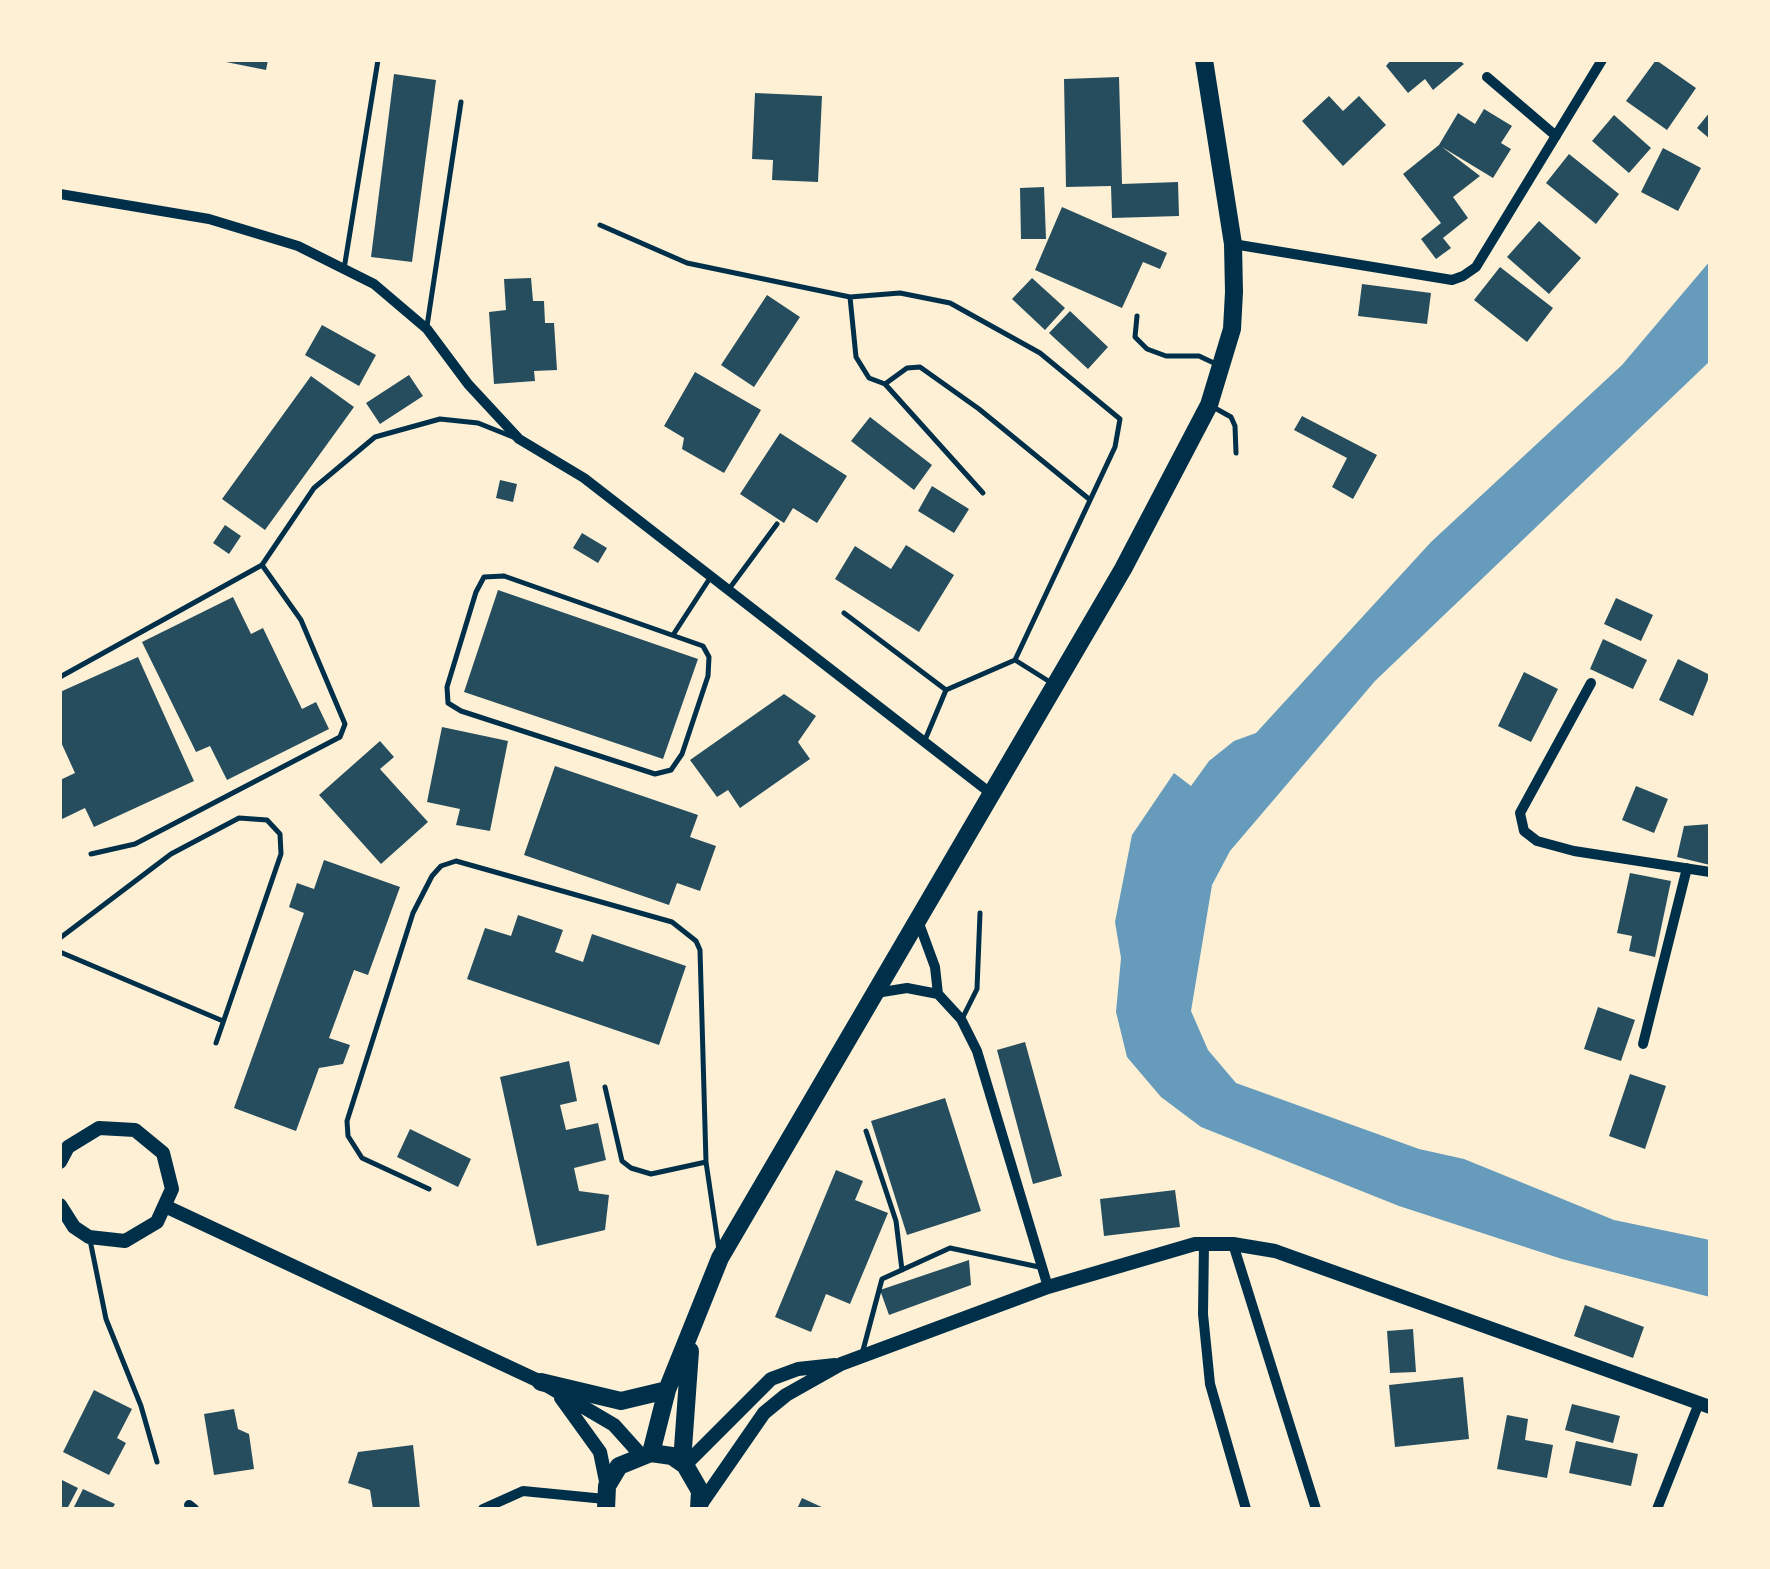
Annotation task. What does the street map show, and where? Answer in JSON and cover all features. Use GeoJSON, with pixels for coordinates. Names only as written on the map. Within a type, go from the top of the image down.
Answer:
{"type":"FeatureCollection","features":[{"type":"Feature","properties":{"kind":"main road"},"geometry":{"type":"LineString","coordinates":[[646,1453],[694,1316],[720,1258],[1164,497],[1223,368],[1232,330],[1233,244],[1204,60]]}},
{"type":"Feature","properties":{"kind":"main road"},"geometry":{"type":"LineString","coordinates":[[694,1316],[684,1464],[700,1490],[700,1507]]}},
{"type":"Feature","properties":{"kind":"main road"},"geometry":{"type":"LineString","coordinates":[[541,1382],[621,1400],[667,1390]]}},
{"type":"Feature","properties":{"kind":"main road"},"geometry":{"type":"LineString","coordinates":[[606,1498],[619,1466],[646,1453],[684,1464]]}},
{"type":"Feature","properties":{"kind":"street"},"geometry":{"type":"LineString","coordinates":[[1233,244],[1452,280],[1464,276],[1476,268],[1602,60]]}},
{"type":"Feature","properties":{"kind":"street"},"geometry":{"type":"LineString","coordinates":[[1487,77],[1556,136]]}},
{"type":"Feature","properties":{"kind":"street"},"geometry":{"type":"LineString","coordinates":[[60,194],[209,219],[298,246],[374,284],[427,330],[468,384],[519,439],[584,478],[989,792]]}},
{"type":"Feature","properties":{"kind":"street"},"geometry":{"type":"LineString","coordinates":[[1591,683],[1520,813],[1524,832],[1537,841],[1574,851],[1710,872]]}},
{"type":"Feature","properties":{"kind":"street"},"geometry":{"type":"LineString","coordinates":[[1642,1044],[1687,868]]}},
{"type":"Feature","properties":{"kind":"street"},"geometry":{"type":"LineString","coordinates":[[917,918],[935,967],[938,994],[961,1019],[977,1051],[1048,1287]]}},
{"type":"Feature","properties":{"kind":"street"},"geometry":{"type":"LineString","coordinates":[[875,993],[907,988],[938,994]]}},
{"type":"Feature","properties":{"kind":"street"},"geometry":{"type":"LineString","coordinates":[[60,1162],[68,1147],[99,1128],[136,1130],[151,1139],[170,1170],[167,1207],[142,1234],[126,1241],[90,1237],[61,1211]]}},
{"type":"Feature","properties":{"kind":"street"},"geometry":{"type":"LineString","coordinates":[[167,1207],[541,1382],[614,1426],[646,1453]]}},
{"type":"Feature","properties":{"kind":"street"},"geometry":{"type":"LineString","coordinates":[[1204,1244],[1203,1314],[1210,1384],[1246,1509]]}},
{"type":"Feature","properties":{"kind":"street"},"geometry":{"type":"LineString","coordinates":[[700,1507],[732,1454],[764,1413],[786,1395],[841,1364],[1048,1287],[1204,1244],[1233,1244],[1274,1252],[1704,1405],[1657,1509]]}},
{"type":"Feature","properties":{"kind":"street"},"geometry":{"type":"LineString","coordinates":[[1233,1244],[1316,1509]]}},
{"type":"Feature","properties":{"kind":"street"},"geometry":{"type":"LineString","coordinates":[[684,1464],[771,1378],[798,1368],[841,1364]]}},
{"type":"Feature","properties":{"kind":"street"},"geometry":{"type":"LineString","coordinates":[[483,1509],[523,1491],[606,1498],[600,1452],[566,1403],[541,1382]]}},
{"type":"Feature","properties":{"kind":"street"},"geometry":{"type":"LineString","coordinates":[[709,1441],[732,1454]]}},
{"type":"Feature","properties":{"kind":"lane"},"geometry":{"type":"LineString","coordinates":[[344,269],[378,60]]}},
{"type":"Feature","properties":{"kind":"lane"},"geometry":{"type":"LineString","coordinates":[[427,330],[462,102]]}},
{"type":"Feature","properties":{"kind":"lane"},"geometry":{"type":"LineString","coordinates":[[600,225],[687,263],[850,297],[900,293],[950,303],[1040,353],[1120,419],[1122,431],[1015,660],[946,690],[924,741]]}},
{"type":"Feature","properties":{"kind":"lane"},"geometry":{"type":"LineString","coordinates":[[850,297],[856,358],[869,378],[885,384],[983,493]]}},
{"type":"Feature","properties":{"kind":"lane"},"geometry":{"type":"LineString","coordinates":[[1136,316],[1135,337],[1147,349],[1166,356],[1199,356],[1223,368]]}},
{"type":"Feature","properties":{"kind":"lane"},"geometry":{"type":"LineString","coordinates":[[885,384],[907,368],[920,368],[932,374],[1090,498]]}},
{"type":"Feature","properties":{"kind":"lane"},"geometry":{"type":"LineString","coordinates":[[1208,405],[1231,417],[1236,452]]}},
{"type":"Feature","properties":{"kind":"lane"},"geometry":{"type":"LineString","coordinates":[[60,677],[262,564],[314,488],[375,436],[440,419],[478,423],[519,439]]}},
{"type":"Feature","properties":{"kind":"lane"},"geometry":{"type":"LineString","coordinates":[[729,588],[777,524]]}},
{"type":"Feature","properties":{"kind":"lane"},"geometry":{"type":"LineString","coordinates":[[90,854],[134,844],[340,738],[346,724],[301,620],[262,564]]}},
{"type":"Feature","properties":{"kind":"lane"},"geometry":{"type":"LineString","coordinates":[[504,576],[673,635],[704,646],[709,657],[708,676],[682,754],[671,770],[655,774],[461,711],[448,703],[447,687],[484,577],[504,576]]}},
{"type":"Feature","properties":{"kind":"lane"},"geometry":{"type":"LineString","coordinates":[[673,635],[712,576]]}},
{"type":"Feature","properties":{"kind":"lane"},"geometry":{"type":"LineString","coordinates":[[844,613],[946,690]]}},
{"type":"Feature","properties":{"kind":"lane"},"geometry":{"type":"LineString","coordinates":[[1015,660],[1053,684]]}},
{"type":"Feature","properties":{"kind":"lane"},"geometry":{"type":"LineString","coordinates":[[60,938],[171,854],[239,818],[267,820],[280,834],[280,854],[216,1044]]}},
{"type":"Feature","properties":{"kind":"lane"},"geometry":{"type":"LineString","coordinates":[[430,1189],[362,1158],[348,1136],[347,1121],[413,912],[432,876],[441,866],[456,862],[672,922],[696,941],[700,950],[706,1162],[720,1258]]}},
{"type":"Feature","properties":{"kind":"lane"},"geometry":{"type":"LineString","coordinates":[[961,1019],[977,989],[980,914]]}},
{"type":"Feature","properties":{"kind":"lane"},"geometry":{"type":"LineString","coordinates":[[60,952],[224,1021]]}},
{"type":"Feature","properties":{"kind":"lane"},"geometry":{"type":"LineString","coordinates":[[605,1087],[622,1161],[631,1168],[651,1174],[706,1162]]}},
{"type":"Feature","properties":{"kind":"lane"},"geometry":{"type":"LineString","coordinates":[[866,1131],[896,1220],[902,1270]]}},
{"type":"Feature","properties":{"kind":"lane"},"geometry":{"type":"LineString","coordinates":[[90,1237],[106,1318],[141,1406],[157,1462]]}},
{"type":"Feature","properties":{"kind":"lane"},"geometry":{"type":"LineString","coordinates":[[861,1357],[882,1279],[950,1248],[1043,1268]]}},
{"type":"Feature","properties":{"kind":"water"},"geometry":{"type":"Polygon","coordinates":[[[1710,261],[1710,361],[1375,681],[1230,851],[1212,885],[1191,1011],[1208,1050],[1236,1083],[1419,1149],[1464,1159],[1614,1220],[1710,1240],[1710,1297],[1562,1259],[1399,1206],[1201,1127],[1161,1097],[1127,1057],[1116,1012],[1121,958],[1115,922],[1132,835],[1174,773],[1191,786],[1209,761],[1234,741],[1256,733],[1431,542],[1622,365],[1710,261]]]}},
{"type":"Feature","properties":{"kind":"building"},"geometry":{"type":"Polygon","coordinates":[[[216,60],[268,60],[266,70],[216,60]]]}},
{"type":"Feature","properties":{"kind":"building"},"geometry":{"type":"Polygon","coordinates":[[[1391,60],[1459,60],[1464,64],[1433,90],[1425,79],[1408,93],[1386,66],[1391,60]]]}},
{"type":"Feature","properties":{"kind":"building"},"geometry":{"type":"Polygon","coordinates":[[[1656,60],[1696,88],[1667,130],[1626,101],[1656,60]]]}},
{"type":"Feature","properties":{"kind":"building"},"geometry":{"type":"Polygon","coordinates":[[[394,74],[436,80],[412,262],[371,257],[394,74]]]}},
{"type":"Feature","properties":{"kind":"building"},"geometry":{"type":"Polygon","coordinates":[[[1119,77],[1122,184],[1178,182],[1179,216],[1112,218],[1111,186],[1066,187],[1064,79],[1119,77]]]}},
{"type":"Feature","properties":{"kind":"building"},"geometry":{"type":"Polygon","coordinates":[[[755,93],[822,96],[818,182],[772,180],[773,160],[752,159],[755,93]]]}},
{"type":"Feature","properties":{"kind":"building"},"geometry":{"type":"Polygon","coordinates":[[[1329,96],[1343,111],[1359,96],[1386,125],[1343,166],[1302,121],[1329,96]]]}},
{"type":"Feature","properties":{"kind":"building"},"geometry":{"type":"Polygon","coordinates":[[[1484,109],[1512,126],[1501,143],[1511,149],[1493,178],[1442,147],[1480,176],[1453,197],[1468,218],[1443,238],[1451,248],[1436,259],[1421,239],[1441,223],[1403,174],[1439,145],[1458,113],[1475,124],[1484,109]]]}},
{"type":"Feature","properties":{"kind":"building"},"geometry":{"type":"Polygon","coordinates":[[[1710,112],[1710,139],[1697,128],[1710,112]]]}},
{"type":"Feature","properties":{"kind":"building"},"geometry":{"type":"Polygon","coordinates":[[[1614,115],[1651,148],[1629,173],[1592,141],[1614,115]]]}},
{"type":"Feature","properties":{"kind":"building"},"geometry":{"type":"Polygon","coordinates":[[[1663,148],[1701,168],[1678,211],[1641,192],[1663,148]]]}},
{"type":"Feature","properties":{"kind":"building"},"geometry":{"type":"Polygon","coordinates":[[[1569,154],[1619,194],[1596,224],[1546,183],[1569,154]]]}},
{"type":"Feature","properties":{"kind":"building"},"geometry":{"type":"Polygon","coordinates":[[[1044,187],[1046,239],[1021,239],[1020,188],[1044,187]]]}},
{"type":"Feature","properties":{"kind":"building"},"geometry":{"type":"Polygon","coordinates":[[[1062,207],[1167,253],[1160,269],[1143,262],[1122,308],[1035,270],[1062,207]]]}},
{"type":"Feature","properties":{"kind":"building"},"geometry":{"type":"Polygon","coordinates":[[[1539,221],[1581,258],[1549,294],[1507,257],[1539,221]]]}},
{"type":"Feature","properties":{"kind":"building"},"geometry":{"type":"Polygon","coordinates":[[[1500,267],[1553,308],[1527,342],[1474,300],[1500,267]]]}},
{"type":"Feature","properties":{"kind":"building"},"geometry":{"type":"Polygon","coordinates":[[[531,278],[533,301],[544,301],[545,323],[554,323],[557,370],[534,371],[535,381],[494,384],[489,312],[506,310],[504,279],[531,278]]]}},
{"type":"Feature","properties":{"kind":"building"},"geometry":{"type":"Polygon","coordinates":[[[1032,278],[1065,308],[1045,330],[1012,299],[1032,278]]]}},
{"type":"Feature","properties":{"kind":"building"},"geometry":{"type":"Polygon","coordinates":[[[1362,284],[1431,293],[1427,324],[1358,316],[1362,284]]]}},
{"type":"Feature","properties":{"kind":"building"},"geometry":{"type":"Polygon","coordinates":[[[767,295],[800,317],[754,387],[721,365],[767,295]]]}},
{"type":"Feature","properties":{"kind":"building"},"geometry":{"type":"Polygon","coordinates":[[[1070,311],[1108,347],[1088,369],[1049,333],[1070,311]]]}},
{"type":"Feature","properties":{"kind":"building"},"geometry":{"type":"Polygon","coordinates":[[[322,325],[376,355],[359,386],[305,355],[322,325]]]}},
{"type":"Feature","properties":{"kind":"building"},"geometry":{"type":"Polygon","coordinates":[[[695,372],[761,410],[724,473],[682,449],[684,438],[664,426],[695,372]]]}},
{"type":"Feature","properties":{"kind":"building"},"geometry":{"type":"Polygon","coordinates":[[[409,375],[423,396],[380,424],[366,403],[409,375]]]}},
{"type":"Feature","properties":{"kind":"building"},"geometry":{"type":"Polygon","coordinates":[[[311,376],[354,407],[265,530],[222,499],[311,376]]]}},
{"type":"Feature","properties":{"kind":"building"},"geometry":{"type":"Polygon","coordinates":[[[1302,416],[1377,455],[1353,499],[1332,487],[1347,458],[1294,430],[1302,416]]]}},
{"type":"Feature","properties":{"kind":"building"},"geometry":{"type":"Polygon","coordinates":[[[870,417],[932,465],[914,490],[851,441],[870,417]]]}},
{"type":"Feature","properties":{"kind":"building"},"geometry":{"type":"Polygon","coordinates":[[[780,433],[847,476],[817,523],[793,508],[784,523],[740,494],[780,433]]]}},
{"type":"Feature","properties":{"kind":"building"},"geometry":{"type":"Polygon","coordinates":[[[500,480],[517,484],[513,502],[496,498],[500,480]]]}},
{"type":"Feature","properties":{"kind":"building"},"geometry":{"type":"Polygon","coordinates":[[[932,486],[969,509],[954,533],[918,511],[932,486]]]}},
{"type":"Feature","properties":{"kind":"building"},"geometry":{"type":"Polygon","coordinates":[[[225,525],[241,536],[229,554],[213,543],[225,525]]]}},
{"type":"Feature","properties":{"kind":"building"},"geometry":{"type":"Polygon","coordinates":[[[582,533],[607,548],[598,563],[573,548],[582,533]]]}},
{"type":"Feature","properties":{"kind":"building"},"geometry":{"type":"Polygon","coordinates":[[[906,545],[954,575],[919,632],[835,579],[855,546],[891,569],[906,545]]]}},
{"type":"Feature","properties":{"kind":"building"},"geometry":{"type":"Polygon","coordinates":[[[498,590],[698,659],[663,759],[464,692],[498,590]]]}},
{"type":"Feature","properties":{"kind":"building"},"geometry":{"type":"Polygon","coordinates":[[[233,597],[251,634],[263,628],[302,709],[316,702],[329,729],[227,780],[210,746],[196,752],[142,642],[233,597]]]}},
{"type":"Feature","properties":{"kind":"building"},"geometry":{"type":"Polygon","coordinates":[[[1616,598],[1653,615],[1641,641],[1604,624],[1616,598]]]}},
{"type":"Feature","properties":{"kind":"building"},"geometry":{"type":"Polygon","coordinates":[[[1603,639],[1647,660],[1633,689],[1590,669],[1603,639]]]}},
{"type":"Feature","properties":{"kind":"building"},"geometry":{"type":"Polygon","coordinates":[[[138,657],[194,781],[94,827],[85,808],[60,820],[60,780],[75,773],[60,740],[60,692],[138,657]]]}},
{"type":"Feature","properties":{"kind":"building"},"geometry":{"type":"Polygon","coordinates":[[[1678,659],[1710,675],[1693,716],[1659,700],[1678,659]]]}},
{"type":"Feature","properties":{"kind":"building"},"geometry":{"type":"Polygon","coordinates":[[[1524,672],[1558,689],[1531,742],[1498,726],[1524,672]]]}},
{"type":"Feature","properties":{"kind":"building"},"geometry":{"type":"Polygon","coordinates":[[[784,694],[816,716],[798,742],[810,759],[740,808],[728,790],[717,797],[690,760],[784,694]]]}},
{"type":"Feature","properties":{"kind":"building"},"geometry":{"type":"Polygon","coordinates":[[[442,727],[508,741],[490,831],[456,825],[460,809],[427,802],[442,727]]]}},
{"type":"Feature","properties":{"kind":"building"},"geometry":{"type":"Polygon","coordinates":[[[380,741],[394,757],[380,769],[428,822],[381,864],[319,795],[380,741]]]}},
{"type":"Feature","properties":{"kind":"building"},"geometry":{"type":"Polygon","coordinates":[[[555,766],[698,815],[690,837],[716,846],[700,891],[677,883],[669,905],[524,855],[555,766]]]}},
{"type":"Feature","properties":{"kind":"building"},"geometry":{"type":"Polygon","coordinates":[[[1636,786],[1668,799],[1654,833],[1622,820],[1636,786]]]}},
{"type":"Feature","properties":{"kind":"building"},"geometry":{"type":"Polygon","coordinates":[[[1710,824],[1710,865],[1677,857],[1684,826],[1710,824]]]}},
{"type":"Feature","properties":{"kind":"building"},"geometry":{"type":"Polygon","coordinates":[[[324,860],[400,887],[368,975],[354,970],[329,1038],[350,1045],[343,1064],[319,1068],[296,1131],[234,1108],[304,913],[289,907],[297,883],[314,889],[324,860]]]}},
{"type":"Feature","properties":{"kind":"building"},"geometry":{"type":"Polygon","coordinates":[[[1630,873],[1671,881],[1655,957],[1629,951],[1632,936],[1617,933],[1630,873]]]}},
{"type":"Feature","properties":{"kind":"building"},"geometry":{"type":"Polygon","coordinates":[[[518,915],[563,930],[555,952],[583,962],[592,934],[686,966],[659,1045],[467,979],[485,928],[511,936],[518,915]]]}},
{"type":"Feature","properties":{"kind":"building"},"geometry":{"type":"Polygon","coordinates":[[[1598,1007],[1635,1020],[1621,1061],[1584,1049],[1598,1007]]]}},
{"type":"Feature","properties":{"kind":"building"},"geometry":{"type":"Polygon","coordinates":[[[1025,1042],[1062,1176],[1033,1184],[997,1050],[1025,1042]]]}},
{"type":"Feature","properties":{"kind":"building"},"geometry":{"type":"Polygon","coordinates":[[[569,1061],[577,1101],[560,1105],[566,1130],[598,1123],[606,1160],[574,1168],[579,1191],[609,1195],[605,1230],[537,1246],[500,1077],[569,1061]]]}},
{"type":"Feature","properties":{"kind":"building"},"geometry":{"type":"Polygon","coordinates":[[[1630,1074],[1666,1086],[1645,1149],[1609,1136],[1630,1074]]]}},
{"type":"Feature","properties":{"kind":"building"},"geometry":{"type":"Polygon","coordinates":[[[945,1098],[981,1211],[907,1235],[871,1121],[945,1098]]]}},
{"type":"Feature","properties":{"kind":"building"},"geometry":{"type":"Polygon","coordinates":[[[410,1129],[471,1159],[458,1187],[397,1157],[410,1129]]]}},
{"type":"Feature","properties":{"kind":"building"},"geometry":{"type":"Polygon","coordinates":[[[836,1170],[863,1181],[855,1200],[888,1213],[850,1304],[826,1294],[811,1332],[775,1317],[836,1170]]]}},
{"type":"Feature","properties":{"kind":"building"},"geometry":{"type":"Polygon","coordinates":[[[1175,1190],[1180,1227],[1104,1236],[1100,1199],[1175,1190]]]}},
{"type":"Feature","properties":{"kind":"building"},"geometry":{"type":"Polygon","coordinates":[[[969,1260],[971,1285],[889,1315],[880,1290],[969,1260]]]}},
{"type":"Feature","properties":{"kind":"building"},"geometry":{"type":"Polygon","coordinates":[[[1585,1305],[1644,1327],[1633,1358],[1574,1336],[1585,1305]]]}},
{"type":"Feature","properties":{"kind":"building"},"geometry":{"type":"Polygon","coordinates":[[[1413,1329],[1416,1372],[1390,1373],[1387,1331],[1413,1329]]]}},
{"type":"Feature","properties":{"kind":"building"},"geometry":{"type":"Polygon","coordinates":[[[1463,1377],[1469,1439],[1395,1447],[1389,1385],[1463,1377]]]}},
{"type":"Feature","properties":{"kind":"building"},"geometry":{"type":"Polygon","coordinates":[[[94,1390],[132,1409],[117,1438],[126,1443],[109,1475],[63,1452],[94,1390]]]}},
{"type":"Feature","properties":{"kind":"building"},"geometry":{"type":"Polygon","coordinates":[[[1572,1404],[1620,1416],[1613,1443],[1565,1430],[1572,1404]]]}},
{"type":"Feature","properties":{"kind":"building"},"geometry":{"type":"Polygon","coordinates":[[[234,1409],[238,1429],[249,1434],[254,1469],[214,1475],[204,1414],[234,1409]]]}},
{"type":"Feature","properties":{"kind":"building"},"geometry":{"type":"Polygon","coordinates":[[[1507,1415],[1528,1419],[1525,1440],[1553,1445],[1547,1478],[1497,1469],[1507,1415]]]}},
{"type":"Feature","properties":{"kind":"building"},"geometry":{"type":"Polygon","coordinates":[[[1576,1441],[1638,1454],[1631,1486],[1569,1473],[1576,1441]]]}},
{"type":"Feature","properties":{"kind":"building"},"geometry":{"type":"Polygon","coordinates":[[[413,1445],[420,1509],[373,1509],[370,1490],[348,1483],[358,1452],[413,1445]]]}},
{"type":"Feature","properties":{"kind":"building"},"geometry":{"type":"Polygon","coordinates":[[[60,1479],[78,1488],[67,1509],[60,1509],[60,1479]]]}},
{"type":"Feature","properties":{"kind":"building"},"geometry":{"type":"Polygon","coordinates":[[[83,1489],[115,1504],[112,1509],[73,1509],[83,1489]]]}},
{"type":"Feature","properties":{"kind":"building"},"geometry":{"type":"Polygon","coordinates":[[[802,1498],[826,1509],[797,1509],[802,1498]]]}}]}
